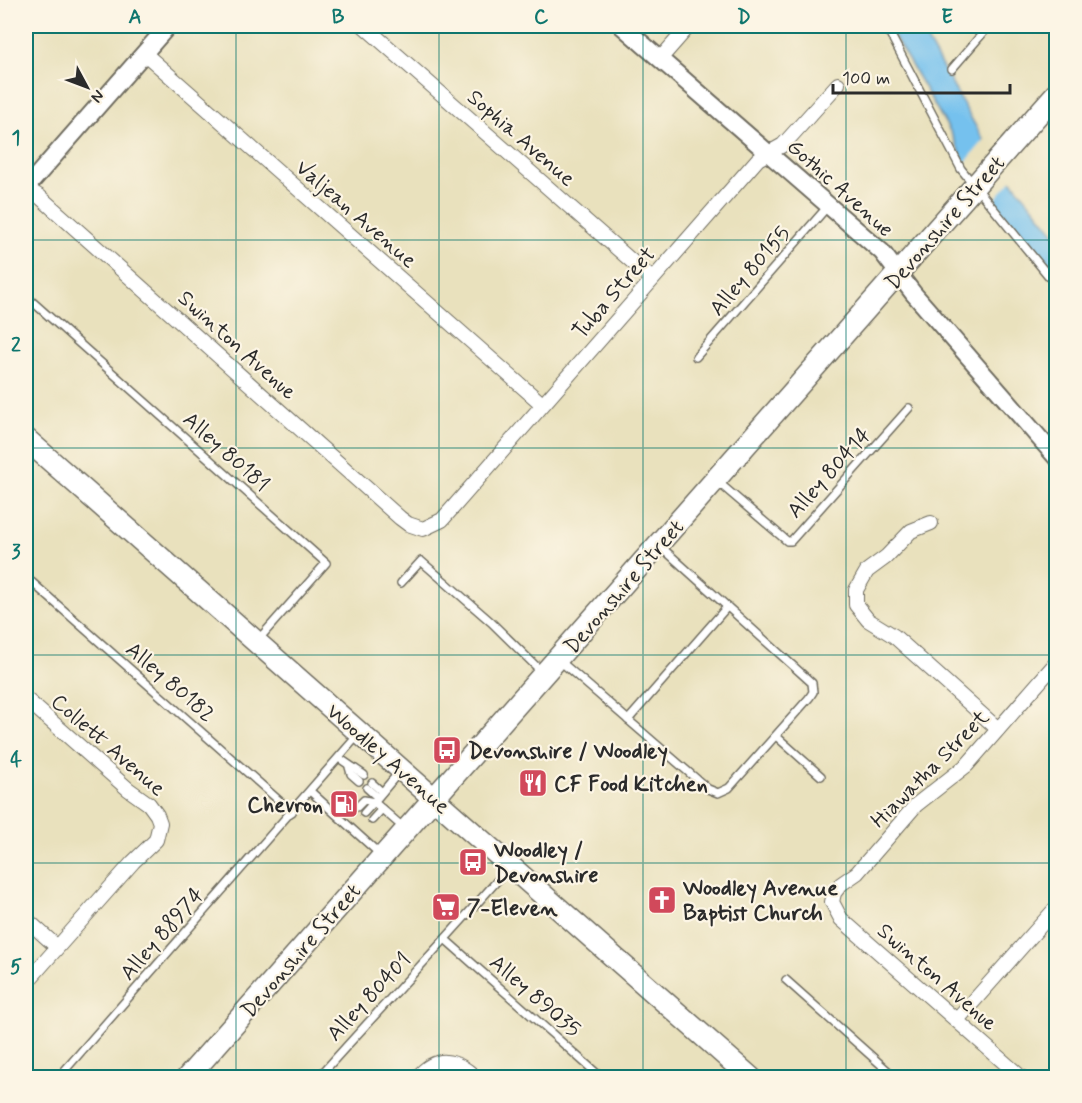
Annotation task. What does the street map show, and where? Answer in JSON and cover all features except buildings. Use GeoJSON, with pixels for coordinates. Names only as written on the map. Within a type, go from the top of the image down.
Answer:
{"type":"FeatureCollection","features":[{"type":"Feature","properties":{"kind":"main road","name":"Devonshire Street"},"geometry":{"type":"LineString","coordinates":[[188,1077],[899,275],[975,185],[1054,102]]}},
{"type":"Feature","properties":{"kind":"main road","name":"Woodley Avenue"},"geometry":{"type":"LineString","coordinates":[[26,439],[751,1077]]}},
{"type":"Feature","properties":{"kind":"street"},"geometry":{"type":"LineString","coordinates":[[26,188],[168,26]]}},
{"type":"Feature","properties":{"kind":"street","name":"Sophia Avenue"},"geometry":{"type":"LineString","coordinates":[[364,26],[652,279]]}},
{"type":"Feature","properties":{"kind":"street","name":"Gothic Avenue"},"geometry":{"type":"LineString","coordinates":[[622,26],[770,152],[882,252],[899,275],[1056,457]]}},
{"type":"Feature","properties":{"kind":"street"},"geometry":{"type":"LineString","coordinates":[[660,59],[689,26]]}},
{"type":"Feature","properties":{"kind":"street","name":"Valjean Avenue"},"geometry":{"type":"LineString","coordinates":[[144,53],[542,404]]}},
{"type":"Feature","properties":{"kind":"street","name":"Tuba Street"},"geometry":{"type":"LineString","coordinates":[[423,529],[442,520],[758,159],[783,145],[838,84]]}},
{"type":"Feature","properties":{"kind":"street","name":"Swinton Avenue"},"geometry":{"type":"LineString","coordinates":[[26,188],[40,197],[400,518],[408,524],[423,529]]}},
{"type":"Feature","properties":{"kind":"street"},"geometry":{"type":"LineString","coordinates":[[931,523],[910,531],[886,558],[875,564],[860,582],[855,598],[858,609],[868,620],[894,636],[998,729]]}},
{"type":"Feature","properties":{"kind":"street","name":"Hiawatha Street"},"geometry":{"type":"LineString","coordinates":[[832,902],[834,893],[841,884],[857,873],[915,805],[967,765],[1056,663]]}},
{"type":"Feature","properties":{"kind":"street","name":"Collett Avenue"},"geometry":{"type":"LineString","coordinates":[[26,699],[128,789],[149,804],[158,814],[160,823],[156,840],[133,862],[57,947]]}},
{"type":"Feature","properties":{"kind":"street","name":"Swinton Avenue"},"geometry":{"type":"LineString","coordinates":[[832,902],[841,919],[1022,1077]]}},
{"type":"Feature","properties":{"kind":"street"},"geometry":{"type":"LineString","coordinates":[[957,1020],[1056,908]]}},
{"type":"Feature","properties":{"kind":"street"},"geometry":{"type":"LineString","coordinates":[[26,919],[57,947],[26,983]]}},
{"type":"Feature","properties":{"kind":"street"},"geometry":{"type":"LineString","coordinates":[[417,1077],[425,1068],[440,1060],[453,1061],[476,1077]]}},
{"type":"Feature","properties":{"kind":"lane"},"geometry":{"type":"LineString","coordinates":[[886,26],[952,153],[1056,285]]}},
{"type":"Feature","properties":{"kind":"lane"},"geometry":{"type":"LineString","coordinates":[[952,69],[989,26]]}},
{"type":"Feature","properties":{"kind":"lane","name":"Alley 80155"},"geometry":{"type":"LineString","coordinates":[[696,357],[828,206]]}},
{"type":"Feature","properties":{"kind":"lane","name":"Alley 80181"},"geometry":{"type":"LineString","coordinates":[[26,296],[326,563],[255,642]]}},
{"type":"Feature","properties":{"kind":"lane","name":"Alley 80414"},"geometry":{"type":"LineString","coordinates":[[716,480],[787,541],[790,541],[909,408]]}},
{"type":"Feature","properties":{"kind":"lane"},"geometry":{"type":"LineString","coordinates":[[558,659],[708,789],[718,793],[729,788],[776,736],[813,692],[812,683],[659,545]]}},
{"type":"Feature","properties":{"kind":"lane"},"geometry":{"type":"LineString","coordinates":[[401,583],[421,561],[491,622],[544,675]]}},
{"type":"Feature","properties":{"kind":"lane","name":"Alley 80182"},"geometry":{"type":"LineString","coordinates":[[26,577],[292,812]]}},
{"type":"Feature","properties":{"kind":"lane"},"geometry":{"type":"LineString","coordinates":[[628,720],[727,607]]}},
{"type":"Feature","properties":{"kind":"lane","name":"Alley 88974"},"geometry":{"type":"LineString","coordinates":[[58,1077],[361,732]]}},
{"type":"Feature","properties":{"kind":"lane"},"geometry":{"type":"LineString","coordinates":[[776,736],[820,776]]}},
{"type":"Feature","properties":{"kind":"lane"},"geometry":{"type":"LineString","coordinates":[[339,758],[361,778]]}},
{"type":"Feature","properties":{"kind":"lane"},"geometry":{"type":"LineString","coordinates":[[364,813],[402,769]]}},
{"type":"Feature","properties":{"kind":"lane"},"geometry":{"type":"LineString","coordinates":[[370,786],[378,797],[382,809],[406,830]]}},
{"type":"Feature","properties":{"kind":"lane"},"geometry":{"type":"LineString","coordinates":[[310,791],[383,857]]}},
{"type":"Feature","properties":{"kind":"lane"},"geometry":{"type":"LineString","coordinates":[[357,807],[364,800],[378,797]]}},
{"type":"Feature","properties":{"kind":"lane"},"geometry":{"type":"LineString","coordinates":[[372,820],[382,809]]}},
{"type":"Feature","properties":{"kind":"lane"},"geometry":{"type":"LineString","coordinates":[[344,821],[351,814]]}},
{"type":"Feature","properties":{"kind":"lane"},"geometry":{"type":"LineString","coordinates":[[351,828],[357,821]]}},
{"type":"Feature","properties":{"kind":"lane"},"geometry":{"type":"LineString","coordinates":[[359,835],[365,828]]}},
{"type":"Feature","properties":{"kind":"lane","name":"Alley 80401"},"geometry":{"type":"LineString","coordinates":[[318,1077],[396,990],[446,940],[511,866]]}},
{"type":"Feature","properties":{"kind":"lane","name":"Alley 89035"},"geometry":{"type":"LineString","coordinates":[[446,940],[602,1077]]}},
{"type":"Feature","properties":{"kind":"lane"},"geometry":{"type":"LineString","coordinates":[[786,980],[896,1077]]}},
{"type":"Feature","properties":{"kind":"water"},"geometry":{"type":"Polygon","coordinates":[[[888,26],[919,26],[983,139],[1011,180],[1056,235],[1056,277],[1014,225],[999,211],[964,161],[950,131],[888,26]]]}},
{"type":"Feature","properties":{"kind":"pier"},"geometry":{"type":"Polygon","coordinates":[[[986,138],[1013,178],[991,204],[964,164],[986,138]]]}},
{"type":"Feature","properties":{"kind":"place","name":"Devonshire / Woodley"},"geometry":{"type":"Point","coordinates":[447,750]}},
{"type":"Feature","properties":{"kind":"place","name":"CF Food Kitchen"},"geometry":{"type":"Point","coordinates":[533,783]}},
{"type":"Feature","properties":{"kind":"place","name":"Chevron"},"geometry":{"type":"Point","coordinates":[344,804]}},
{"type":"Feature","properties":{"kind":"place","name":"Woodley / Devonshire"},"geometry":{"type":"Point","coordinates":[473,862]}},
{"type":"Feature","properties":{"kind":"place","name":"Woodley Avenue Baptist Church"},"geometry":{"type":"Point","coordinates":[662,900]}},
{"type":"Feature","properties":{"kind":"place","name":"7-Eleven"},"geometry":{"type":"Point","coordinates":[446,907]}}]}
